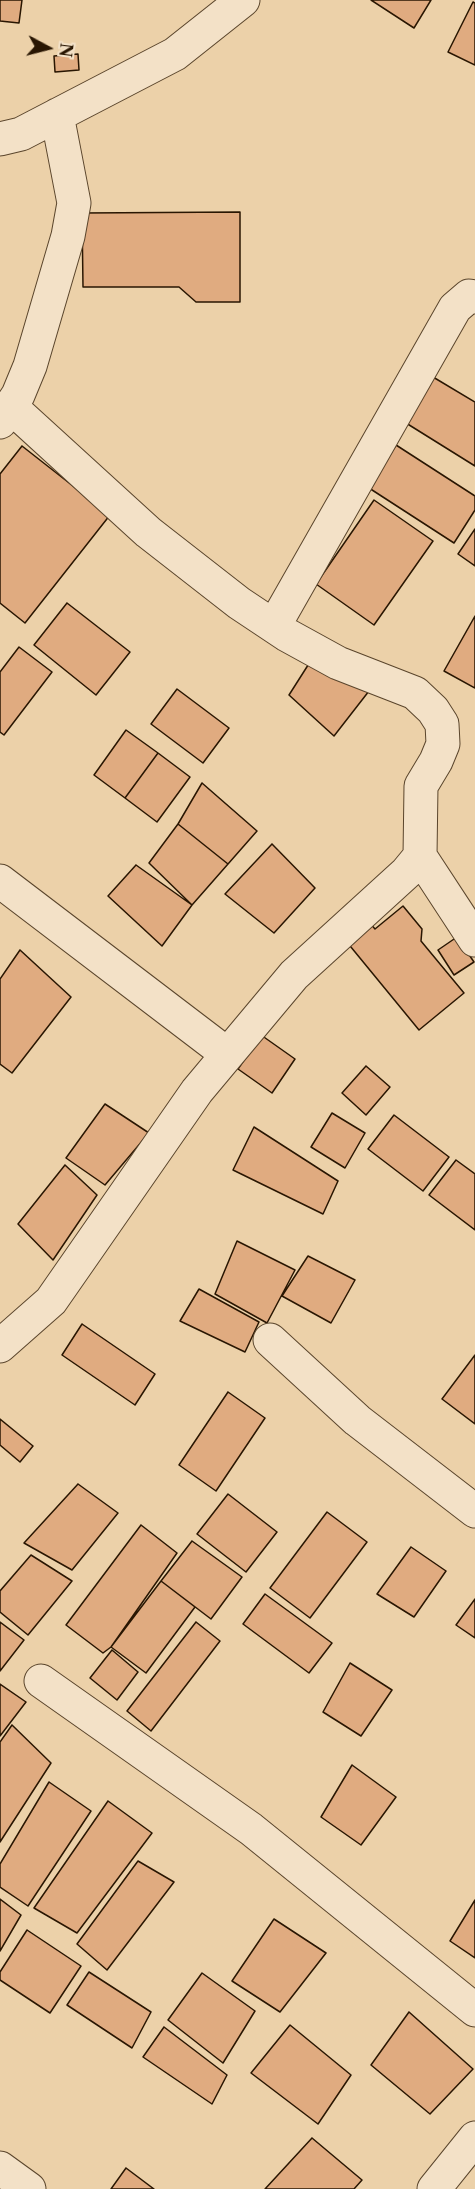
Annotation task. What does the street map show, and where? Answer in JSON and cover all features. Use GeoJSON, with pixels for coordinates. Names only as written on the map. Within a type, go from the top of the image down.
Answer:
{"type":"FeatureCollection","features":[{"type":"Feature","properties":{"kind":"street"},"geometry":{"type":"LineString","coordinates":[[0,139],[21,134],[175,54],[243,0]]}},
{"type":"Feature","properties":{"kind":"street"},"geometry":{"type":"LineString","coordinates":[[57,115],[74,204],[68,236],[30,366],[18,395],[5,415],[239,603],[338,663],[415,693],[433,710],[442,724],[442,744],[436,761],[421,786],[420,856],[475,940]]}},
{"type":"Feature","properties":{"kind":"street"},"geometry":{"type":"LineString","coordinates":[[274,626],[454,308],[473,294]]}},
{"type":"Feature","properties":{"kind":"street"},"geometry":{"type":"LineString","coordinates":[[0,1346],[51,1301],[196,1091],[294,975],[406,873],[420,856]]}},
{"type":"Feature","properties":{"kind":"street"},"geometry":{"type":"LineString","coordinates":[[0,881],[227,1054]]}},
{"type":"Feature","properties":{"kind":"street"},"geometry":{"type":"LineString","coordinates":[[270,1340],[357,1420],[475,1511]]}},
{"type":"Feature","properties":{"kind":"street"},"geometry":{"type":"LineString","coordinates":[[41,1681],[251,1829],[475,2010]]}},
{"type":"Feature","properties":{"kind":"street"},"geometry":{"type":"LineString","coordinates":[[434,2189],[475,2138]]}},
{"type":"Feature","properties":{"kind":"street"},"geometry":{"type":"LineString","coordinates":[[0,2168],[29,2189]]}},
{"type":"Feature","properties":{"kind":"building"},"geometry":{"type":"Polygon","coordinates":[[[0,0],[22,0],[19,23],[0,21],[0,0]]]}},
{"type":"Feature","properties":{"kind":"building"},"geometry":{"type":"Polygon","coordinates":[[[371,0],[431,0],[414,28],[371,0]]]}},
{"type":"Feature","properties":{"kind":"building"},"geometry":{"type":"Polygon","coordinates":[[[473,2],[475,3],[475,65],[448,52],[473,2]]]}},
{"type":"Feature","properties":{"kind":"building"},"geometry":{"type":"Polygon","coordinates":[[[78,54],[79,70],[55,72],[54,56],[78,54]]]}},
{"type":"Feature","properties":{"kind":"building"},"geometry":{"type":"Polygon","coordinates":[[[240,212],[240,302],[196,302],[179,287],[83,287],[82,213],[240,212]]]}},
{"type":"Feature","properties":{"kind":"building"},"geometry":{"type":"Polygon","coordinates":[[[433,377],[475,402],[475,466],[406,423],[433,377]]]}},
{"type":"Feature","properties":{"kind":"building"},"geometry":{"type":"Polygon","coordinates":[[[396,445],[475,496],[475,510],[454,543],[369,488],[396,445]]]}},
{"type":"Feature","properties":{"kind":"building"},"geometry":{"type":"Polygon","coordinates":[[[22,446],[110,515],[25,623],[0,603],[0,474],[22,446]]]}},
{"type":"Feature","properties":{"kind":"building"},"geometry":{"type":"Polygon","coordinates":[[[374,500],[433,541],[374,625],[316,584],[374,500]]]}},
{"type":"Feature","properties":{"kind":"building"},"geometry":{"type":"Polygon","coordinates":[[[475,529],[475,566],[458,554],[475,529]]]}},
{"type":"Feature","properties":{"kind":"building"},"geometry":{"type":"Polygon","coordinates":[[[67,603],[130,652],[96,695],[34,645],[67,603]]]}},
{"type":"Feature","properties":{"kind":"building"},"geometry":{"type":"Polygon","coordinates":[[[475,616],[475,688],[444,671],[475,616]]]}},
{"type":"Feature","properties":{"kind":"building"},"geometry":{"type":"Polygon","coordinates":[[[19,647],[52,672],[4,735],[0,732],[0,672],[19,647]]]}},
{"type":"Feature","properties":{"kind":"building"},"geometry":{"type":"Polygon","coordinates":[[[310,662],[369,691],[334,736],[289,695],[310,662]]]}},
{"type":"Feature","properties":{"kind":"building"},"geometry":{"type":"Polygon","coordinates":[[[177,689],[229,728],[203,763],[151,724],[177,689]]]}},
{"type":"Feature","properties":{"kind":"building"},"geometry":{"type":"Polygon","coordinates":[[[126,730],[158,753],[125,798],[94,775],[126,730]]]}},
{"type":"Feature","properties":{"kind":"building"},"geometry":{"type":"Polygon","coordinates":[[[158,753],[190,777],[157,822],[125,798],[158,753]]]}},
{"type":"Feature","properties":{"kind":"building"},"geometry":{"type":"Polygon","coordinates":[[[202,783],[257,831],[228,864],[178,824],[202,783]]]}},
{"type":"Feature","properties":{"kind":"building"},"geometry":{"type":"Polygon","coordinates":[[[178,824],[228,864],[192,905],[149,863],[178,824]]]}},
{"type":"Feature","properties":{"kind":"building"},"geometry":{"type":"Polygon","coordinates":[[[272,844],[315,888],[274,933],[225,894],[272,844]]]}},
{"type":"Feature","properties":{"kind":"building"},"geometry":{"type":"Polygon","coordinates":[[[136,865],[192,905],[162,946],[108,896],[136,865]]]}},
{"type":"Feature","properties":{"kind":"building"},"geometry":{"type":"Polygon","coordinates":[[[403,906],[422,929],[421,941],[464,993],[419,1030],[346,941],[369,922],[375,929],[403,906]]]}},
{"type":"Feature","properties":{"kind":"building"},"geometry":{"type":"Polygon","coordinates":[[[457,937],[474,962],[454,975],[438,950],[457,937]]]}},
{"type":"Feature","properties":{"kind":"building"},"geometry":{"type":"Polygon","coordinates":[[[20,950],[71,997],[12,1073],[0,1064],[0,979],[20,950]]]}},
{"type":"Feature","properties":{"kind":"building"},"geometry":{"type":"Polygon","coordinates":[[[261,1035],[295,1059],[272,1093],[238,1069],[261,1035]]]}},
{"type":"Feature","properties":{"kind":"building"},"geometry":{"type":"Polygon","coordinates":[[[366,1066],[390,1087],[366,1115],[342,1093],[366,1066]]]}},
{"type":"Feature","properties":{"kind":"building"},"geometry":{"type":"Polygon","coordinates":[[[105,1104],[149,1133],[105,1185],[66,1158],[105,1104]]]}},
{"type":"Feature","properties":{"kind":"building"},"geometry":{"type":"Polygon","coordinates":[[[332,1113],[365,1133],[345,1168],[311,1147],[332,1113]]]}},
{"type":"Feature","properties":{"kind":"building"},"geometry":{"type":"Polygon","coordinates":[[[394,1115],[449,1157],[423,1191],[368,1149],[394,1115]]]}},
{"type":"Feature","properties":{"kind":"building"},"geometry":{"type":"Polygon","coordinates":[[[254,1127],[338,1181],[323,1214],[233,1170],[254,1127]]]}},
{"type":"Feature","properties":{"kind":"building"},"geometry":{"type":"Polygon","coordinates":[[[456,1160],[475,1174],[475,1230],[429,1195],[456,1160]]]}},
{"type":"Feature","properties":{"kind":"building"},"geometry":{"type":"Polygon","coordinates":[[[65,1165],[97,1195],[53,1260],[18,1224],[65,1165]]]}},
{"type":"Feature","properties":{"kind":"building"},"geometry":{"type":"Polygon","coordinates":[[[237,1241],[295,1270],[267,1323],[215,1294],[237,1241]]]}},
{"type":"Feature","properties":{"kind":"building"},"geometry":{"type":"Polygon","coordinates":[[[308,1256],[355,1280],[331,1323],[282,1296],[308,1256]]]}},
{"type":"Feature","properties":{"kind":"building"},"geometry":{"type":"Polygon","coordinates":[[[199,1289],[259,1322],[245,1352],[180,1321],[199,1289]]]}},
{"type":"Feature","properties":{"kind":"building"},"geometry":{"type":"Polygon","coordinates":[[[82,1324],[155,1374],[135,1405],[62,1355],[82,1324]]]}},
{"type":"Feature","properties":{"kind":"building"},"geometry":{"type":"Polygon","coordinates":[[[475,1355],[475,1424],[442,1399],[475,1355]]]}},
{"type":"Feature","properties":{"kind":"building"},"geometry":{"type":"Polygon","coordinates":[[[228,1392],[265,1418],[216,1491],[179,1465],[228,1392]]]}},
{"type":"Feature","properties":{"kind":"building"},"geometry":{"type":"Polygon","coordinates":[[[0,1419],[33,1446],[20,1462],[0,1445],[0,1419]]]}},
{"type":"Feature","properties":{"kind":"building"},"geometry":{"type":"Polygon","coordinates":[[[78,1484],[118,1513],[72,1570],[24,1543],[78,1484]]]}},
{"type":"Feature","properties":{"kind":"building"},"geometry":{"type":"Polygon","coordinates":[[[228,1494],[277,1532],[246,1572],[197,1534],[228,1494]]]}},
{"type":"Feature","properties":{"kind":"building"},"geometry":{"type":"Polygon","coordinates":[[[327,1512],[367,1542],[310,1618],[270,1588],[327,1512]]]}},
{"type":"Feature","properties":{"kind":"building"},"geometry":{"type":"Polygon","coordinates":[[[141,1525],[177,1553],[111,1647],[103,1653],[66,1625],[141,1525]]]}},
{"type":"Feature","properties":{"kind":"building"},"geometry":{"type":"Polygon","coordinates":[[[192,1541],[242,1577],[211,1619],[161,1581],[192,1541]]]}},
{"type":"Feature","properties":{"kind":"building"},"geometry":{"type":"Polygon","coordinates":[[[411,1547],[446,1571],[414,1617],[377,1594],[411,1547]]]}},
{"type":"Feature","properties":{"kind":"building"},"geometry":{"type":"Polygon","coordinates":[[[31,1555],[72,1581],[28,1635],[0,1612],[0,1591],[31,1555]]]}},
{"type":"Feature","properties":{"kind":"building"},"geometry":{"type":"Polygon","coordinates":[[[161,1581],[195,1607],[146,1673],[111,1647],[161,1581]]]}},
{"type":"Feature","properties":{"kind":"building"},"geometry":{"type":"Polygon","coordinates":[[[265,1594],[332,1643],[309,1673],[243,1624],[265,1594]]]}},
{"type":"Feature","properties":{"kind":"building"},"geometry":{"type":"Polygon","coordinates":[[[475,1599],[475,1638],[456,1625],[475,1599]]]}},
{"type":"Feature","properties":{"kind":"building"},"geometry":{"type":"Polygon","coordinates":[[[0,1622],[24,1640],[0,1671],[0,1622]]]}},
{"type":"Feature","properties":{"kind":"building"},"geometry":{"type":"Polygon","coordinates":[[[196,1622],[220,1641],[151,1731],[127,1711],[196,1622]]]}},
{"type":"Feature","properties":{"kind":"building"},"geometry":{"type":"Polygon","coordinates":[[[112,1650],[138,1672],[117,1700],[90,1678],[112,1650]]]}},
{"type":"Feature","properties":{"kind":"building"},"geometry":{"type":"Polygon","coordinates":[[[350,1663],[392,1690],[361,1736],[323,1712],[350,1663]]]}},
{"type":"Feature","properties":{"kind":"building"},"geometry":{"type":"Polygon","coordinates":[[[0,1684],[26,1702],[0,1736],[0,1684]]]}},
{"type":"Feature","properties":{"kind":"building"},"geometry":{"type":"Polygon","coordinates":[[[12,1725],[51,1763],[0,1842],[0,1742],[12,1725]]]}},
{"type":"Feature","properties":{"kind":"building"},"geometry":{"type":"Polygon","coordinates":[[[352,1765],[396,1797],[361,1845],[321,1817],[352,1765]]]}},
{"type":"Feature","properties":{"kind":"building"},"geometry":{"type":"Polygon","coordinates":[[[49,1782],[91,1811],[28,1906],[0,1887],[0,1864],[49,1782]]]}},
{"type":"Feature","properties":{"kind":"building"},"geometry":{"type":"Polygon","coordinates":[[[108,1801],[152,1833],[77,1933],[34,1908],[108,1801]]]}},
{"type":"Feature","properties":{"kind":"building"},"geometry":{"type":"Polygon","coordinates":[[[138,1861],[174,1882],[107,1970],[77,1944],[138,1861]]]}},
{"type":"Feature","properties":{"kind":"building"},"geometry":{"type":"Polygon","coordinates":[[[0,1899],[21,1915],[0,1951],[0,1899]]]}},
{"type":"Feature","properties":{"kind":"building"},"geometry":{"type":"Polygon","coordinates":[[[475,1900],[475,1958],[450,1941],[475,1900]]]}},
{"type":"Feature","properties":{"kind":"building"},"geometry":{"type":"Polygon","coordinates":[[[274,1919],[326,1953],[280,2012],[232,1981],[274,1919]]]}},
{"type":"Feature","properties":{"kind":"building"},"geometry":{"type":"Polygon","coordinates":[[[27,1930],[81,1966],[50,2013],[0,1980],[0,1972],[27,1930]]]}},
{"type":"Feature","properties":{"kind":"building"},"geometry":{"type":"Polygon","coordinates":[[[89,1972],[151,2012],[132,2048],[67,2005],[89,1972]]]}},
{"type":"Feature","properties":{"kind":"building"},"geometry":{"type":"Polygon","coordinates":[[[202,1973],[255,2011],[223,2063],[168,2020],[202,1973]]]}},
{"type":"Feature","properties":{"kind":"building"},"geometry":{"type":"Polygon","coordinates":[[[409,2012],[473,2069],[430,2114],[371,2065],[409,2012]]]}},
{"type":"Feature","properties":{"kind":"building"},"geometry":{"type":"Polygon","coordinates":[[[290,2025],[351,2075],[318,2124],[251,2073],[290,2025]]]}},
{"type":"Feature","properties":{"kind":"building"},"geometry":{"type":"Polygon","coordinates":[[[164,2027],[227,2075],[212,2104],[143,2057],[164,2027]]]}},
{"type":"Feature","properties":{"kind":"building"},"geometry":{"type":"Polygon","coordinates":[[[312,2138],[362,2180],[354,2189],[265,2189],[312,2138]]]}},
{"type":"Feature","properties":{"kind":"building"},"geometry":{"type":"Polygon","coordinates":[[[126,2168],[154,2189],[111,2189],[126,2168]]]}}]}
